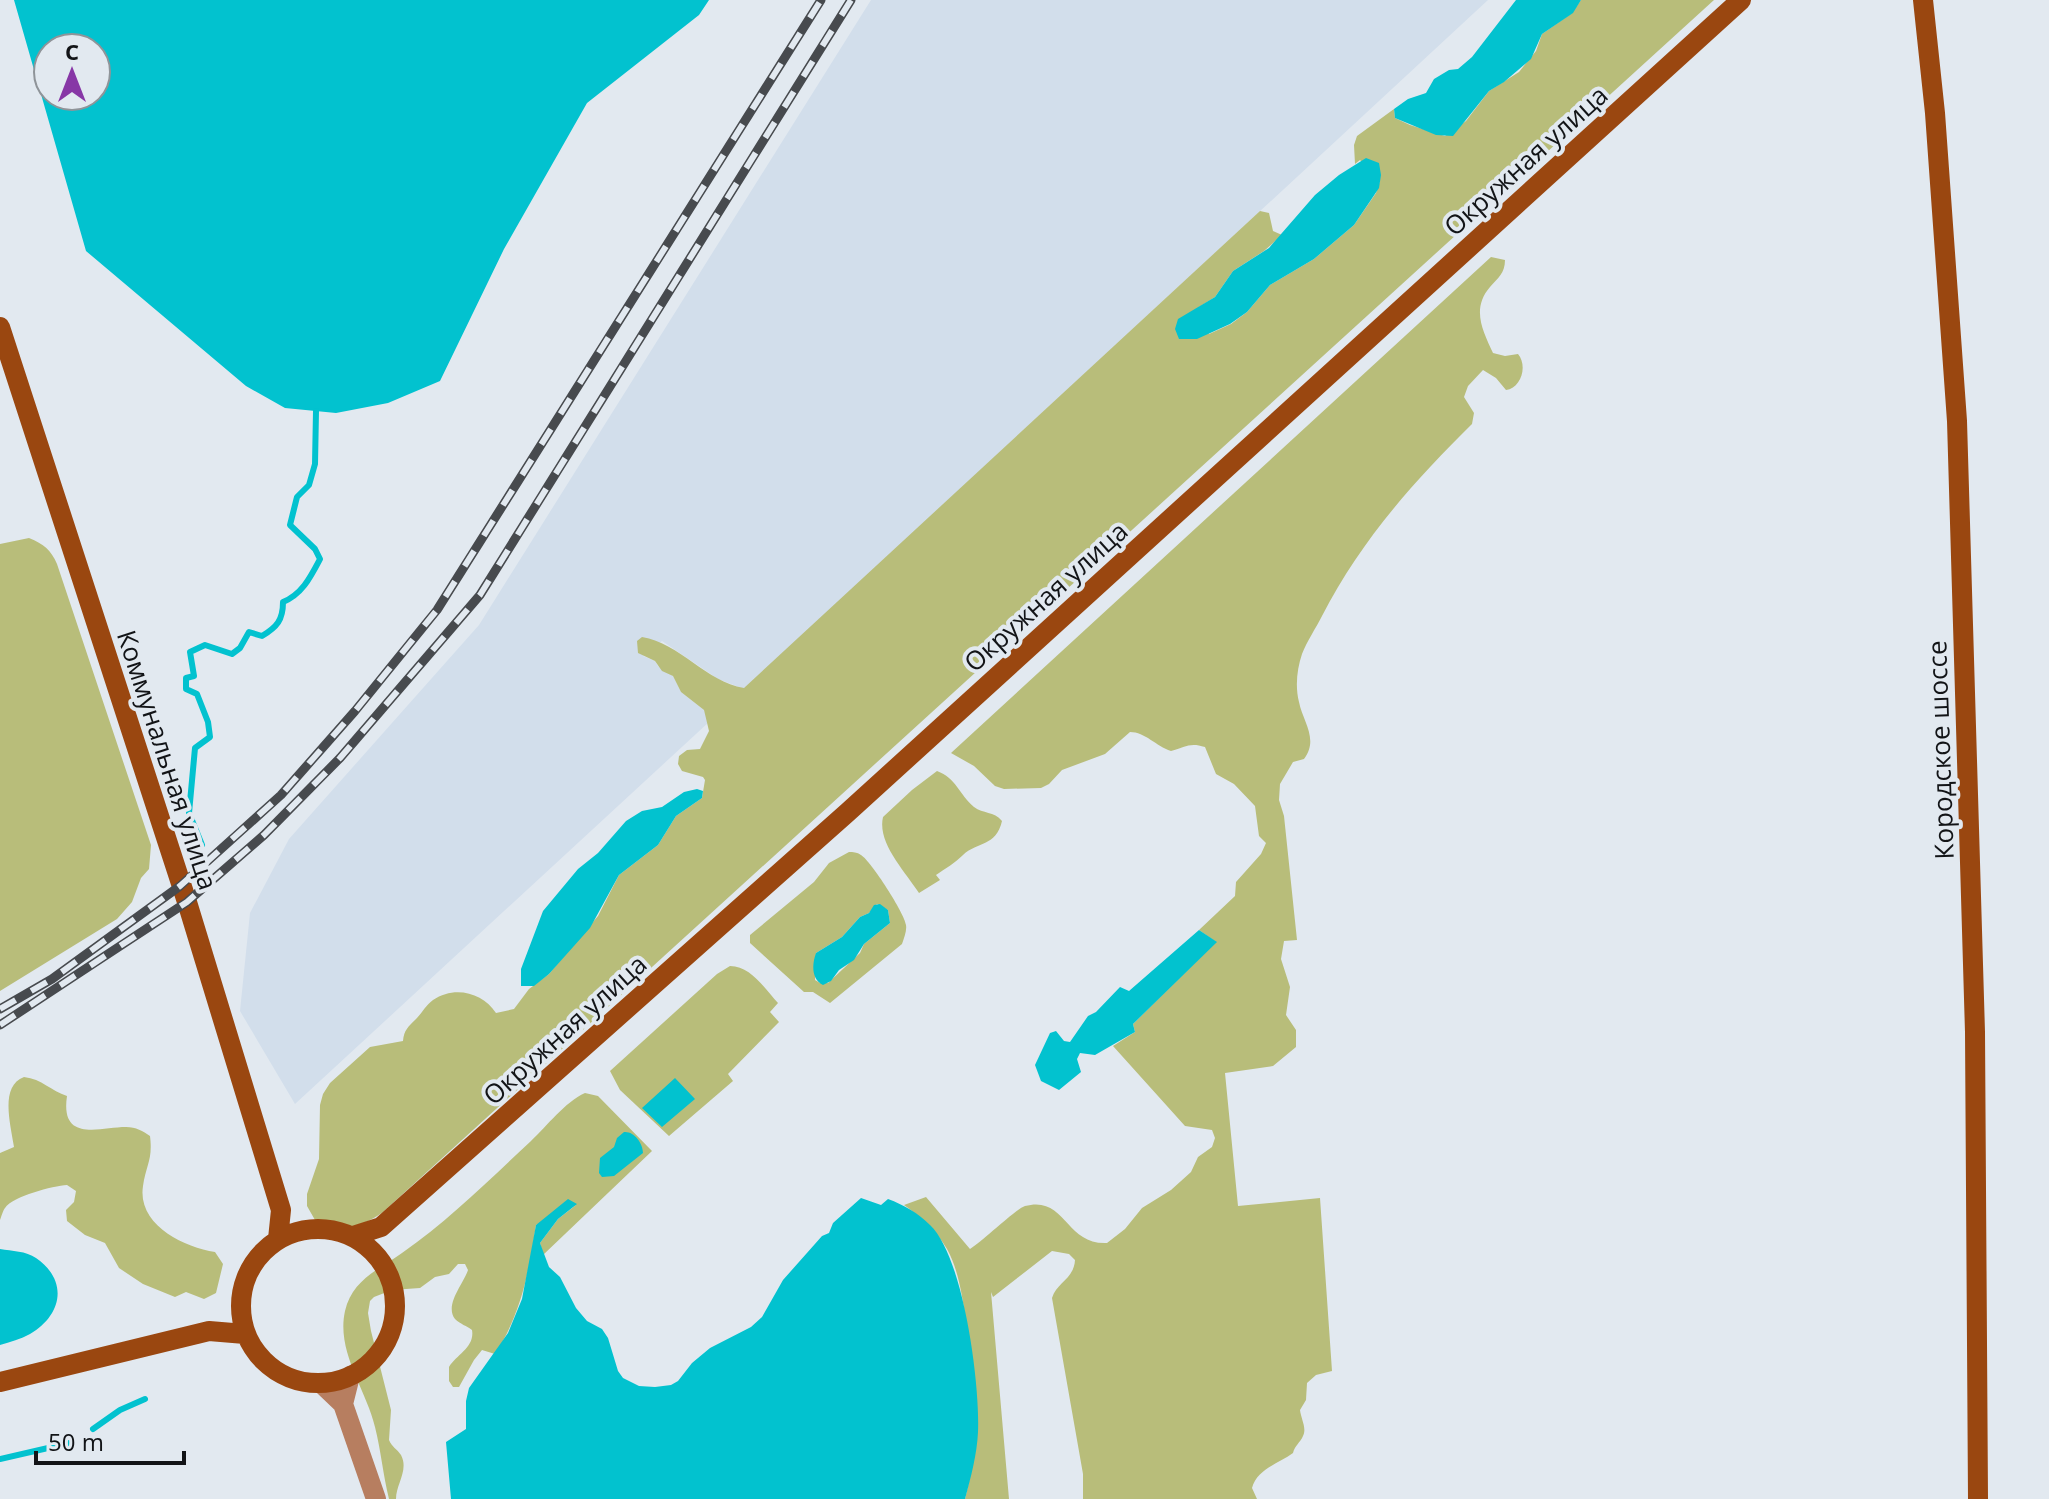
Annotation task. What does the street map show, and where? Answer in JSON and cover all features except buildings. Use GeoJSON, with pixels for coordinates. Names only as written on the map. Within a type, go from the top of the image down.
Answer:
{"type":"FeatureCollection","features":[{"type":"Feature","properties":{"kind":"main road","name":"Окружная улица"},"geometry":{"type":"LineString","coordinates":[[381,1227],[773,880],[1741,0]]}},
{"type":"Feature","properties":{"kind":"main road","name":"Кородское шоссе"},"geometry":{"type":"LineString","coordinates":[[1923,0],[1935,113],[1957,421],[1975,1032],[1978,1499]]}},
{"type":"Feature","properties":{"kind":"main road","name":"Коммунальная улица"},"geometry":{"type":"LineString","coordinates":[[0,327],[187,902],[281,1210]]}},
{"type":"Feature","properties":{"kind":"main road"},"geometry":{"type":"LineString","coordinates":[[281,1210],[305,1229]]}},
{"type":"Feature","properties":{"kind":"main road"},"geometry":{"type":"LineString","coordinates":[[278,1239],[281,1210]]}},
{"type":"Feature","properties":{"kind":"main road"},"geometry":{"type":"LineString","coordinates":[[353,1236],[381,1227]]}},
{"type":"Feature","properties":{"kind":"main road"},"geometry":{"type":"LineString","coordinates":[[375,1253],[381,1227]]}},
{"type":"Feature","properties":{"kind":"main road"},"geometry":{"type":"LineString","coordinates":[[323,1228],[353,1236],[375,1253],[385,1266],[394,1290],[395,1315],[388,1339],[374,1360],[350,1376],[330,1383],[304,1382],[279,1373],[259,1357],[245,1334],[240,1308],[243,1282],[255,1259],[278,1239],[305,1229],[323,1228]]}},
{"type":"Feature","properties":{"kind":"main road"},"geometry":{"type":"LineString","coordinates":[[209,1331],[240,1308]]}},
{"type":"Feature","properties":{"kind":"main road"},"geometry":{"type":"LineString","coordinates":[[0,1382],[209,1331],[245,1334]]}},
{"type":"Feature","properties":{"kind":"street"},"geometry":{"type":"LineString","coordinates":[[343,1404],[350,1376]]}},
{"type":"Feature","properties":{"kind":"street"},"geometry":{"type":"LineString","coordinates":[[321,1383],[343,1404],[376,1499]]}},
{"type":"Feature","properties":{"kind":"shaded area"},"geometry":{"type":"Polygon","coordinates":[[[871,0],[1488,0],[744,689],[718,679],[662,641],[643,656],[655,661],[673,676],[681,692],[704,710],[709,722],[295,1104],[240,1011],[250,913],[289,839],[479,625],[871,0]]]}},
{"type":"Feature","properties":{"kind":"green space"},"geometry":{"type":"Polygon","coordinates":[[[1581,0],[1714,0],[383,1212],[350,1227],[332,1227],[315,1220],[307,1206],[307,1194],[319,1159],[320,1105],[330,1083],[370,1047],[403,1041],[409,1027],[441,995],[468,993],[484,1000],[496,1013],[514,1009],[529,989],[549,974],[598,916],[619,875],[658,845],[676,816],[702,798],[703,777],[682,771],[678,764],[679,756],[687,750],[700,749],[709,731],[704,710],[681,692],[673,676],[662,671],[655,661],[638,653],[637,641],[642,637],[656,641],[717,678],[744,688],[1260,211],[1269,213],[1273,231],[1282,235],[1233,271],[1215,297],[1199,307],[1209,334],[1247,312],[1270,285],[1314,259],[1354,225],[1376,193],[1380,181],[1360,160],[1355,164],[1357,136],[1394,109],[1395,118],[1445,136],[1466,121],[1489,91],[1519,72],[1536,51],[1542,34],[1572,13],[1581,0]]]}},
{"type":"Feature","properties":{"kind":"green space"},"geometry":{"type":"Polygon","coordinates":[[[1491,257],[1505,260],[1505,265],[1484,295],[1480,312],[1483,328],[1493,353],[1505,356],[1518,354],[1523,370],[1516,385],[1506,390],[1496,378],[1483,370],[1468,386],[1464,397],[1474,413],[1472,424],[1429,468],[1371,538],[1337,589],[1304,649],[1297,690],[1310,744],[1304,759],[1293,762],[1280,784],[1279,800],[1284,816],[1297,940],[1284,941],[1281,959],[1290,987],[1286,1015],[1296,1030],[1296,1047],[1273,1066],[1225,1073],[1238,1206],[1320,1198],[1332,1371],[1316,1375],[1307,1383],[1306,1400],[1300,1410],[1303,1436],[1293,1453],[1258,1476],[1252,1488],[1257,1499],[1083,1499],[1083,1474],[1052,1298],[1072,1272],[1075,1260],[1069,1254],[1052,1251],[993,1297],[991,1292],[1009,1499],[965,1499],[973,1454],[975,1410],[960,1284],[943,1242],[904,1205],[926,1197],[970,1249],[1021,1208],[1039,1205],[1058,1213],[1082,1237],[1107,1243],[1125,1229],[1142,1208],[1171,1190],[1191,1172],[1198,1157],[1212,1147],[1215,1138],[1212,1130],[1185,1126],[1113,1046],[1135,1032],[1133,1024],[1216,942],[1199,930],[1235,896],[1236,882],[1261,854],[1266,843],[1259,836],[1255,806],[1234,784],[1216,774],[1205,747],[1191,745],[1171,751],[1141,734],[1130,732],[1105,754],[1062,770],[1041,788],[1004,789],[995,786],[974,766],[951,753],[1491,257]]]}},
{"type":"Feature","properties":{"kind":"green space"},"geometry":{"type":"Polygon","coordinates":[[[29,538],[46,548],[57,564],[151,845],[149,869],[141,878],[132,902],[117,919],[0,991],[0,544],[29,538]]]}},
{"type":"Feature","properties":{"kind":"green space"},"geometry":{"type":"Polygon","coordinates":[[[937,771],[953,782],[974,807],[1002,821],[991,839],[936,875],[940,880],[919,893],[888,847],[882,827],[883,817],[937,771]]]}},
{"type":"Feature","properties":{"kind":"green space"},"geometry":{"type":"Polygon","coordinates":[[[849,852],[861,855],[887,888],[906,927],[902,944],[830,1003],[813,992],[804,992],[750,943],[750,935],[814,882],[829,863],[849,852]],[[877,904],[842,937],[816,953],[815,980],[828,983],[860,953],[864,944],[890,923],[888,910],[877,904]]]}},
{"type":"Feature","properties":{"kind":"green space"},"geometry":{"type":"Polygon","coordinates":[[[730,966],[745,970],[763,985],[778,1003],[770,1012],[779,1022],[728,1074],[733,1081],[669,1136],[620,1090],[610,1071],[717,974],[730,966]]]}},
{"type":"Feature","properties":{"kind":"green space"},"geometry":{"type":"Polygon","coordinates":[[[24,1077],[67,1096],[66,1111],[76,1126],[94,1130],[130,1127],[150,1136],[150,1157],[143,1186],[147,1212],[177,1239],[215,1252],[223,1264],[216,1293],[204,1299],[186,1292],[175,1297],[143,1284],[119,1268],[105,1243],[85,1235],[67,1221],[66,1210],[74,1202],[76,1191],[67,1185],[16,1199],[5,1208],[0,1220],[0,1153],[14,1147],[9,1097],[12,1088],[24,1077]]]}},
{"type":"Feature","properties":{"kind":"green space"},"geometry":{"type":"Polygon","coordinates":[[[585,1093],[598,1096],[652,1151],[543,1255],[540,1243],[558,1219],[576,1205],[536,1225],[523,1292],[495,1354],[482,1350],[459,1387],[453,1387],[449,1381],[449,1367],[468,1346],[472,1336],[472,1330],[457,1321],[452,1313],[453,1301],[468,1270],[465,1264],[458,1264],[449,1274],[435,1277],[420,1288],[392,1290],[370,1301],[371,1331],[391,1410],[389,1440],[403,1461],[396,1499],[389,1499],[371,1413],[348,1356],[343,1326],[348,1300],[367,1277],[452,1213],[563,1108],[585,1093]]]}},
{"type":"Feature","properties":{"kind":"water"},"geometry":{"type":"Polygon","coordinates":[[[14,0],[709,0],[699,15],[587,103],[504,249],[440,381],[388,403],[336,413],[285,408],[246,386],[86,251],[46,112],[112,112],[112,32],[32,32],[32,63],[14,0]]]}},
{"type":"Feature","properties":{"kind":"water"},"geometry":{"type":"Polygon","coordinates":[[[1516,0],[1581,0],[1573,13],[1542,34],[1531,59],[1489,91],[1453,136],[1436,135],[1395,118],[1394,109],[1408,99],[1426,93],[1434,79],[1449,70],[1458,69],[1472,57],[1516,0]]]}},
{"type":"Feature","properties":{"kind":"water"},"geometry":{"type":"Polygon","coordinates":[[[1366,158],[1379,163],[1379,188],[1354,225],[1314,259],[1270,285],[1247,312],[1230,324],[1197,339],[1179,339],[1175,329],[1178,319],[1215,297],[1233,271],[1269,248],[1315,195],[1366,158]]]}},
{"type":"Feature","properties":{"kind":"water"},"geometry":{"type":"Polygon","coordinates":[[[703,791],[702,798],[676,816],[658,845],[619,875],[590,928],[549,974],[534,986],[521,986],[521,969],[543,911],[578,869],[598,853],[626,821],[642,811],[662,807],[684,792],[703,791]]]}},
{"type":"Feature","properties":{"kind":"water"},"geometry":{"type":"Polygon","coordinates":[[[880,904],[888,910],[890,923],[864,944],[854,960],[823,985],[816,979],[814,971],[816,953],[842,937],[860,917],[869,913],[874,905],[880,904]]]}},
{"type":"Feature","properties":{"kind":"water"},"geometry":{"type":"Polygon","coordinates":[[[1199,930],[1217,942],[1133,1024],[1135,1032],[1095,1055],[1080,1053],[1077,1059],[1081,1072],[1059,1090],[1041,1081],[1035,1065],[1050,1033],[1056,1031],[1064,1041],[1070,1042],[1088,1016],[1096,1012],[1120,987],[1129,991],[1199,930]]]}},
{"type":"Feature","properties":{"kind":"water"},"geometry":{"type":"Polygon","coordinates":[[[675,1078],[695,1099],[662,1127],[642,1108],[675,1078]]]}},
{"type":"Feature","properties":{"kind":"water"},"geometry":{"type":"Polygon","coordinates":[[[624,1132],[637,1138],[643,1153],[614,1176],[602,1177],[599,1173],[600,1158],[614,1147],[617,1138],[624,1132]]]}},
{"type":"Feature","properties":{"kind":"water"},"geometry":{"type":"Polygon","coordinates":[[[861,1198],[881,1205],[888,1199],[916,1213],[942,1241],[952,1264],[968,1323],[978,1411],[976,1449],[965,1499],[451,1499],[446,1442],[466,1429],[469,1388],[508,1333],[522,1299],[536,1225],[568,1199],[577,1204],[558,1219],[540,1243],[549,1267],[560,1277],[576,1308],[587,1321],[602,1329],[608,1338],[623,1378],[639,1386],[655,1387],[678,1381],[692,1363],[710,1348],[751,1327],[762,1317],[783,1280],[822,1236],[829,1233],[833,1223],[861,1198]]]}},
{"type":"Feature","properties":{"kind":"water"},"geometry":{"type":"Polygon","coordinates":[[[0,1249],[23,1253],[47,1267],[57,1287],[57,1298],[55,1308],[41,1326],[27,1336],[0,1345],[0,1249]]]}},
{"type":"Feature","properties":{"kind":"waterway"},"geometry":{"type":"LineString","coordinates":[[202,845],[189,813],[195,748],[210,737],[208,722],[197,694],[186,689],[186,678],[194,676],[190,652],[205,645],[232,654],[240,648],[249,632],[262,636],[267,633],[280,618],[283,602],[300,590],[320,559],[315,549],[290,525],[297,497],[309,485],[315,464],[316,411]]}},
{"type":"Feature","properties":{"kind":"waterway"},"geometry":{"type":"LineString","coordinates":[[93,1429],[120,1410],[145,1399]]}},
{"type":"Feature","properties":{"kind":"waterway"},"geometry":{"type":"LineString","coordinates":[[0,1459],[74,1442]]}},
{"type":"Feature","properties":{"kind":"railway"},"geometry":{"type":"LineString","coordinates":[[0,1009],[52,979],[180,886],[281,795],[355,711],[437,610],[821,0]]}},
{"type":"Feature","properties":{"kind":"railway"},"geometry":{"type":"LineString","coordinates":[[0,1025],[187,902],[264,835],[340,758],[480,595],[851,0]]}}]}
